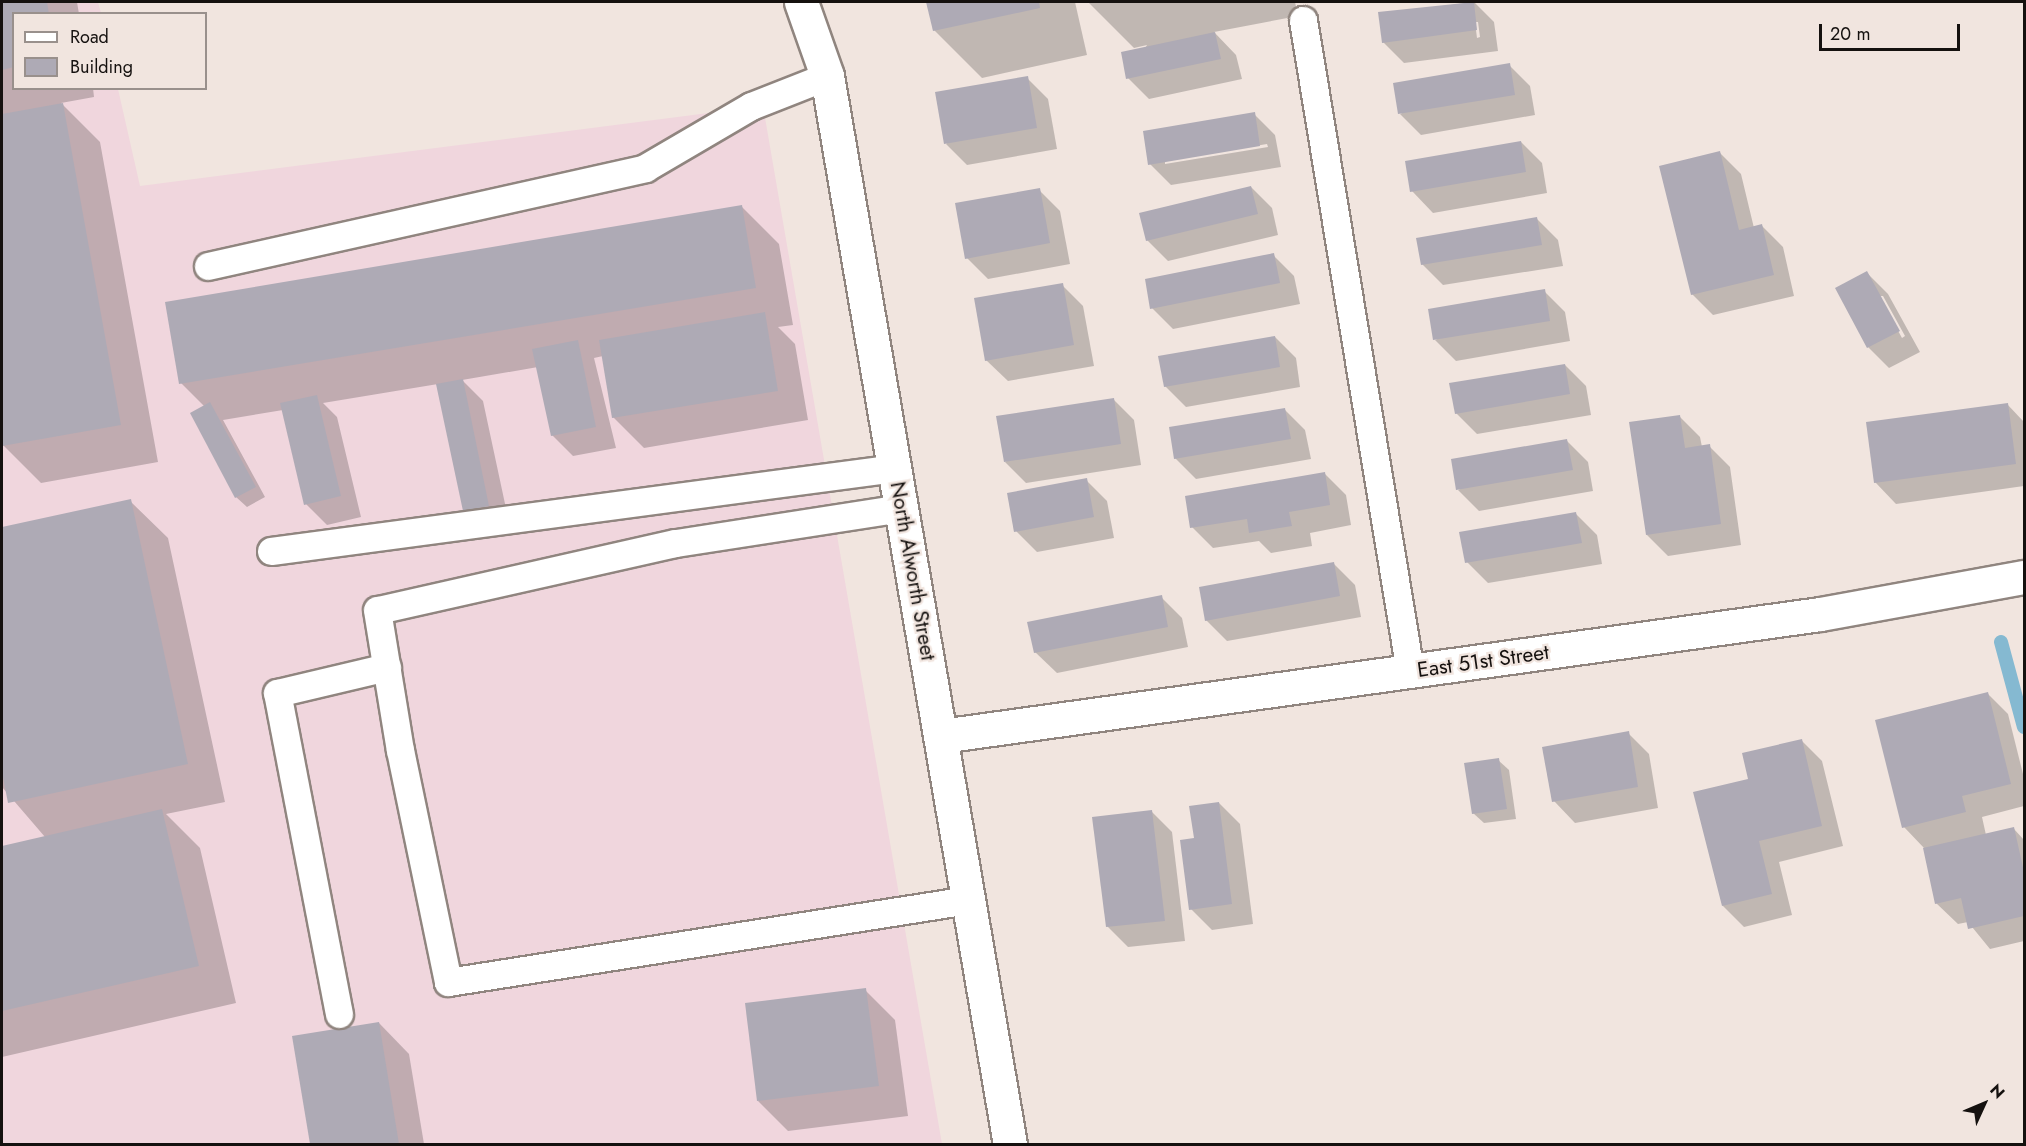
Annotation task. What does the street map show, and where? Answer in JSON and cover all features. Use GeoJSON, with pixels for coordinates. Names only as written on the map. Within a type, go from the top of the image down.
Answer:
{"type":"FeatureCollection","features":[{"type":"Feature","properties":{"kind":"street","name":"North Alworth Street"},"geometry":{"type":"LineString","coordinates":[[801,2],[827,76],[1010,1144]]}},
{"type":"Feature","properties":{"kind":"street","name":"East 51st Street"},"geometry":{"type":"LineString","coordinates":[[941,736],[1820,614],[2025,577]]}},
{"type":"Feature","properties":{"kind":"lane"},"geometry":{"type":"LineString","coordinates":[[1303,20],[1410,671]]}},
{"type":"Feature","properties":{"kind":"lane"},"geometry":{"type":"LineString","coordinates":[[208,266],[645,168],[752,106],[827,76]]}},
{"type":"Feature","properties":{"kind":"lane"},"geometry":{"type":"LineString","coordinates":[[271,551],[895,468]]}},
{"type":"Feature","properties":{"kind":"lane"},"geometry":{"type":"LineString","coordinates":[[902,508],[675,543],[377,610],[448,982],[968,900]]}},
{"type":"Feature","properties":{"kind":"lane"},"geometry":{"type":"LineString","coordinates":[[339,1014],[277,693],[387,667]]}},
{"type":"Feature","properties":{"kind":"shaded area"},"geometry":{"type":"Polygon","coordinates":[[[2,2],[98,2],[101,12],[12,12],[12,90],[118,90],[140,186],[763,106],[942,1144],[2,1144],[2,2]]]}},
{"type":"Feature","properties":{"kind":"building"},"geometry":{"type":"Polygon","coordinates":[[[2,2],[47,2],[49,12],[12,12],[12,68],[2,70],[2,2]]]}},
{"type":"Feature","properties":{"kind":"building"},"geometry":{"type":"Polygon","coordinates":[[[926,2],[1039,2],[1040,8],[933,31],[926,2]]]}},
{"type":"Feature","properties":{"kind":"building"},"geometry":{"type":"Polygon","coordinates":[[[1474,2],[1477,30],[1382,43],[1378,12],[1474,2]]]}},
{"type":"Feature","properties":{"kind":"building"},"geometry":{"type":"Polygon","coordinates":[[[1215,32],[1221,59],[1126,79],[1121,52],[1215,32]]]}},
{"type":"Feature","properties":{"kind":"building"},"geometry":{"type":"Polygon","coordinates":[[[1510,63],[1515,95],[1398,114],[1393,83],[1510,63]]]}},
{"type":"Feature","properties":{"kind":"building"},"geometry":{"type":"Polygon","coordinates":[[[1028,76],[1037,128],[944,144],[935,92],[1028,76]]]}},
{"type":"Feature","properties":{"kind":"building"},"geometry":{"type":"Polygon","coordinates":[[[63,103],[121,425],[2,446],[2,114],[63,103]]]}},
{"type":"Feature","properties":{"kind":"building"},"geometry":{"type":"Polygon","coordinates":[[[1255,112],[1260,146],[1148,165],[1143,131],[1255,112]]]}},
{"type":"Feature","properties":{"kind":"building"},"geometry":{"type":"Polygon","coordinates":[[[1521,141],[1526,172],[1410,192],[1405,161],[1521,141]]]}},
{"type":"Feature","properties":{"kind":"building"},"geometry":{"type":"Polygon","coordinates":[[[1720,151],[1739,230],[1762,224],[1774,275],[1691,295],[1659,166],[1720,151]]]}},
{"type":"Feature","properties":{"kind":"building"},"geometry":{"type":"Polygon","coordinates":[[[1251,186],[1258,214],[1146,241],[1139,213],[1251,186]]]}},
{"type":"Feature","properties":{"kind":"building"},"geometry":{"type":"Polygon","coordinates":[[[1040,188],[1050,243],[965,259],[955,203],[1040,188]]]}},
{"type":"Feature","properties":{"kind":"building"},"geometry":{"type":"Polygon","coordinates":[[[742,205],[756,288],[179,384],[165,302],[742,205]]]}},
{"type":"Feature","properties":{"kind":"building"},"geometry":{"type":"Polygon","coordinates":[[[1537,217],[1542,245],[1421,265],[1416,238],[1537,217]]]}},
{"type":"Feature","properties":{"kind":"building"},"geometry":{"type":"Polygon","coordinates":[[[1274,253],[1280,283],[1150,309],[1145,279],[1274,253]]]}},
{"type":"Feature","properties":{"kind":"building"},"geometry":{"type":"Polygon","coordinates":[[[1867,271],[1900,331],[1867,348],[1835,288],[1867,271]]]}},
{"type":"Feature","properties":{"kind":"building"},"geometry":{"type":"Polygon","coordinates":[[[1063,283],[1074,345],[985,361],[974,298],[1063,283]]]}},
{"type":"Feature","properties":{"kind":"building"},"geometry":{"type":"Polygon","coordinates":[[[1545,289],[1550,321],[1433,340],[1428,309],[1545,289]]]}},
{"type":"Feature","properties":{"kind":"building"},"geometry":{"type":"Polygon","coordinates":[[[765,312],[778,391],[612,418],[599,340],[765,312]]]}},
{"type":"Feature","properties":{"kind":"building"},"geometry":{"type":"Polygon","coordinates":[[[1275,336],[1280,367],[1164,387],[1158,356],[1275,336]]]}},
{"type":"Feature","properties":{"kind":"building"},"geometry":{"type":"Polygon","coordinates":[[[578,340],[596,427],[551,436],[532,349],[578,340]]]}},
{"type":"Feature","properties":{"kind":"building"},"geometry":{"type":"Polygon","coordinates":[[[1565,364],[1570,394],[1455,414],[1449,383],[1565,364]]]}},
{"type":"Feature","properties":{"kind":"building"},"geometry":{"type":"Polygon","coordinates":[[[463,379],[489,506],[463,511],[436,384],[463,379]]]}},
{"type":"Feature","properties":{"kind":"building"},"geometry":{"type":"Polygon","coordinates":[[[317,395],[341,496],[304,505],[280,403],[317,395]]]}},
{"type":"Feature","properties":{"kind":"building"},"geometry":{"type":"Polygon","coordinates":[[[1114,398],[1121,444],[1004,462],[996,416],[1114,398]]]}},
{"type":"Feature","properties":{"kind":"building"},"geometry":{"type":"Polygon","coordinates":[[[210,402],[256,487],[235,498],[190,413],[210,402]]]}},
{"type":"Feature","properties":{"kind":"building"},"geometry":{"type":"Polygon","coordinates":[[[2008,403],[2016,464],[1874,483],[1866,422],[2008,403]]]}},
{"type":"Feature","properties":{"kind":"building"},"geometry":{"type":"Polygon","coordinates":[[[1285,408],[1291,439],[1174,459],[1169,427],[1285,408]]]}},
{"type":"Feature","properties":{"kind":"building"},"geometry":{"type":"Polygon","coordinates":[[[1680,415],[1685,448],[1710,444],[1721,524],[1646,535],[1629,422],[1680,415]]]}},
{"type":"Feature","properties":{"kind":"building"},"geometry":{"type":"Polygon","coordinates":[[[1567,439],[1573,470],[1456,490],[1451,459],[1567,439]]]}},
{"type":"Feature","properties":{"kind":"building"},"geometry":{"type":"Polygon","coordinates":[[[1325,472],[1330,505],[1289,512],[1292,526],[1249,533],[1247,519],[1190,528],[1185,496],[1325,472]]]}},
{"type":"Feature","properties":{"kind":"building"},"geometry":{"type":"Polygon","coordinates":[[[1087,478],[1094,517],[1014,532],[1007,493],[1087,478]]]}},
{"type":"Feature","properties":{"kind":"building"},"geometry":{"type":"Polygon","coordinates":[[[131,499],[188,764],[8,803],[2,772],[2,527],[131,499]]]}},
{"type":"Feature","properties":{"kind":"building"},"geometry":{"type":"Polygon","coordinates":[[[1576,512],[1582,543],[1465,563],[1459,532],[1576,512]]]}},
{"type":"Feature","properties":{"kind":"building"},"geometry":{"type":"Polygon","coordinates":[[[1334,562],[1340,596],[1205,621],[1199,587],[1334,562]]]}},
{"type":"Feature","properties":{"kind":"building"},"geometry":{"type":"Polygon","coordinates":[[[1162,595],[1168,627],[1034,653],[1027,622],[1162,595]]]}},
{"type":"Feature","properties":{"kind":"building"},"geometry":{"type":"Polygon","coordinates":[[[1988,692],[2011,784],[1962,796],[1966,812],[1902,828],[1875,720],[1988,692]]]}},
{"type":"Feature","properties":{"kind":"building"},"geometry":{"type":"Polygon","coordinates":[[[1629,731],[1638,787],[1552,802],[1542,747],[1629,731]]]}},
{"type":"Feature","properties":{"kind":"building"},"geometry":{"type":"Polygon","coordinates":[[[1802,739],[1822,826],[1759,841],[1772,894],[1722,906],[1693,792],[1748,779],[1742,753],[1802,739]]]}},
{"type":"Feature","properties":{"kind":"building"},"geometry":{"type":"Polygon","coordinates":[[[1499,758],[1507,809],[1472,814],[1464,763],[1499,758]]]}},
{"type":"Feature","properties":{"kind":"building"},"geometry":{"type":"Polygon","coordinates":[[[1219,802],[1232,904],[1189,910],[1180,840],[1194,838],[1189,806],[1219,802]]]}},
{"type":"Feature","properties":{"kind":"building"},"geometry":{"type":"Polygon","coordinates":[[[162,809],[199,966],[2,1011],[2,846],[162,809]]]}},
{"type":"Feature","properties":{"kind":"building"},"geometry":{"type":"Polygon","coordinates":[[[1152,810],[1165,921],[1106,927],[1092,817],[1152,810]]]}},
{"type":"Feature","properties":{"kind":"building"},"geometry":{"type":"Polygon","coordinates":[[[2014,827],[2024,872],[2024,916],[1968,929],[1961,898],[1935,904],[1923,848],[2014,827]]]}},
{"type":"Feature","properties":{"kind":"building"},"geometry":{"type":"Polygon","coordinates":[[[866,988],[879,1086],[757,1101],[745,1003],[866,988]]]}},
{"type":"Feature","properties":{"kind":"building"},"geometry":{"type":"Polygon","coordinates":[[[379,1022],[399,1144],[310,1144],[292,1036],[379,1022]]]}},
{"type":"Feature","properties":{"kind":"waterway"},"geometry":{"type":"LineString","coordinates":[[2001,642],[2024,727]]}}]}
